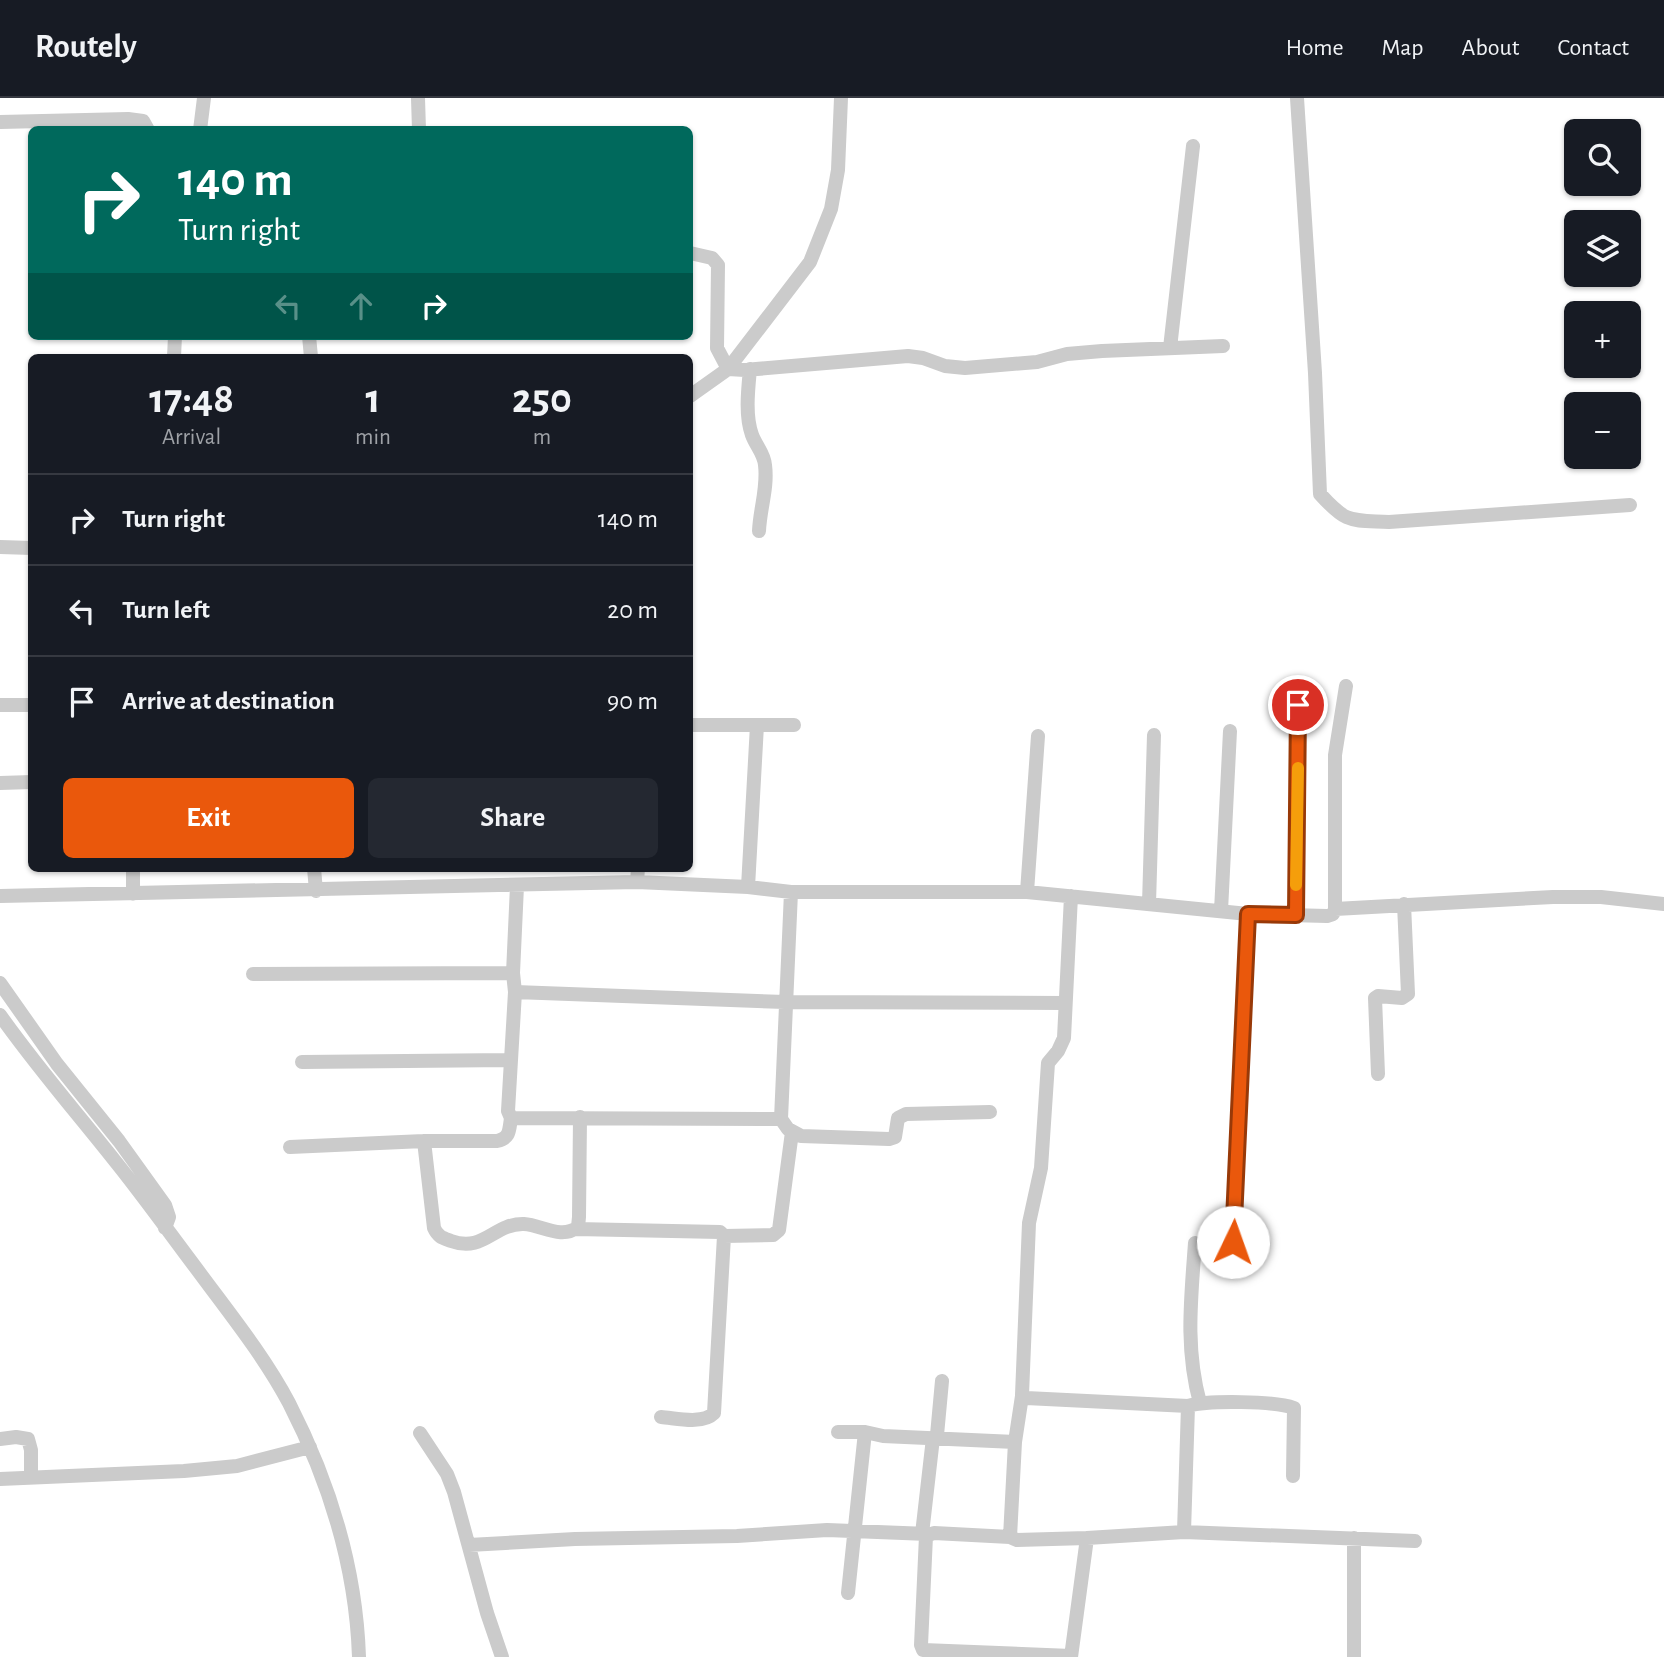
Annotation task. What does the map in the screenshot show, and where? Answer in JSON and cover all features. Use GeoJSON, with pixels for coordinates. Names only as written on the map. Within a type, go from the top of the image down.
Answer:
{"type":"FeatureCollection","features":[{"type":"Feature","properties":{"kind":"street"},"geometry":{"type":"LineString","coordinates":[[200,126],[204,98]]}},
{"type":"Feature","properties":{"kind":"street"},"geometry":{"type":"LineString","coordinates":[[418,98],[419,126]]}},
{"type":"Feature","properties":{"kind":"street"},"geometry":{"type":"LineString","coordinates":[[693,394],[728,369],[805,271],[825,229],[836,184],[842,98]]}},
{"type":"Feature","properties":{"kind":"street"},"geometry":{"type":"LineString","coordinates":[[1297,98],[1320,494],[1342,517],[1378,521],[1423,521],[1630,505]]}},
{"type":"Feature","properties":{"kind":"street"},"geometry":{"type":"LineString","coordinates":[[0,122],[128,118],[143,121],[146,126]]}},
{"type":"Feature","properties":{"kind":"street"},"geometry":{"type":"LineString","coordinates":[[1170,348],[1193,146]]}},
{"type":"Feature","properties":{"kind":"street"},"geometry":{"type":"LineString","coordinates":[[693,254],[712,258],[718,265],[717,348],[728,369]]}},
{"type":"Feature","properties":{"kind":"street"},"geometry":{"type":"LineString","coordinates":[[728,369],[908,356],[945,366],[965,368],[1037,362],[1067,354],[1102,351],[1223,346]]}},
{"type":"Feature","properties":{"kind":"street"},"geometry":{"type":"LineString","coordinates":[[750,369],[749,425],[765,466],[766,490],[759,530]]}},
{"type":"Feature","properties":{"kind":"street"},"geometry":{"type":"LineString","coordinates":[[0,547],[28,548]]}},
{"type":"Feature","properties":{"kind":"street"},"geometry":{"type":"LineString","coordinates":[[0,896],[517,886],[637,875],[791,892],[1027,892],[1248,914],[1327,916],[1333,914],[1335,909],[1335,755],[1346,687]]}},
{"type":"Feature","properties":{"kind":"street"},"geometry":{"type":"LineString","coordinates":[[0,705],[28,705]]}},
{"type":"Feature","properties":{"kind":"street"},"geometry":{"type":"LineString","coordinates":[[1296,915],[1298,705]]}},
{"type":"Feature","properties":{"kind":"street"},"geometry":{"type":"LineString","coordinates":[[693,725],[794,724]]}},
{"type":"Feature","properties":{"kind":"street"},"geometry":{"type":"LineString","coordinates":[[748,887],[757,725]]}},
{"type":"Feature","properties":{"kind":"street"},"geometry":{"type":"LineString","coordinates":[[1222,911],[1230,731]]}},
{"type":"Feature","properties":{"kind":"street"},"geometry":{"type":"LineString","coordinates":[[1149,904],[1154,735]]}},
{"type":"Feature","properties":{"kind":"street"},"geometry":{"type":"LineString","coordinates":[[1027,892],[1038,736]]}},
{"type":"Feature","properties":{"kind":"street"},"geometry":{"type":"LineString","coordinates":[[0,783],[28,782]]}},
{"type":"Feature","properties":{"kind":"street"},"geometry":{"type":"LineString","coordinates":[[133,872],[133,894]]}},
{"type":"Feature","properties":{"kind":"street"},"geometry":{"type":"LineString","coordinates":[[314,872],[316,891]]}},
{"type":"Feature","properties":{"kind":"street"},"geometry":{"type":"LineString","coordinates":[[290,1147],[505,1139],[511,1118],[508,1111],[515,992],[513,973],[517,886]]}},
{"type":"Feature","properties":{"kind":"street"},"geometry":{"type":"LineString","coordinates":[[791,892],[781,1119],[792,1132],[809,1137],[889,1139],[895,1137],[900,1115],[990,1112]]}},
{"type":"Feature","properties":{"kind":"street"},"geometry":{"type":"LineString","coordinates":[[1010,1537],[1015,1442],[1022,1396],[1029,1223],[1042,1153],[1048,1063],[1059,1051],[1064,1038],[1070,896]]}},
{"type":"Feature","properties":{"kind":"street"},"geometry":{"type":"LineString","coordinates":[[1335,909],[1553,897],[1601,897],[1664,904]]}},
{"type":"Feature","properties":{"kind":"street"},"geometry":{"type":"LineString","coordinates":[[1378,1073],[1375,998],[1402,998],[1408,994],[1404,904]]}},
{"type":"Feature","properties":{"kind":"street"},"geometry":{"type":"LineString","coordinates":[[1233,1242],[1248,914]]}},
{"type":"Feature","properties":{"kind":"street"},"geometry":{"type":"LineString","coordinates":[[253,974],[513,973]]}},
{"type":"Feature","properties":{"kind":"street"},"geometry":{"type":"LineString","coordinates":[[0,983],[57,1064],[120,1140],[165,1205],[169,1217],[165,1227]]}},
{"type":"Feature","properties":{"kind":"street"},"geometry":{"type":"LineString","coordinates":[[515,992],[785,1002],[1065,1003]]}},
{"type":"Feature","properties":{"kind":"street"},"geometry":{"type":"LineString","coordinates":[[0,1015],[28,1055],[117,1163],[165,1227],[249,1340],[287,1400],[331,1499],[355,1602],[359,1657]]}},
{"type":"Feature","properties":{"kind":"street"},"geometry":{"type":"LineString","coordinates":[[302,1062],[511,1060]]}},
{"type":"Feature","properties":{"kind":"street"},"geometry":{"type":"LineString","coordinates":[[576,1229],[579,1217],[580,1117]]}},
{"type":"Feature","properties":{"kind":"street"},"geometry":{"type":"LineString","coordinates":[[511,1118],[781,1119]]}},
{"type":"Feature","properties":{"kind":"street"},"geometry":{"type":"LineString","coordinates":[[424,1141],[434,1228],[442,1238],[472,1245],[498,1231],[526,1224],[557,1232],[576,1229],[720,1232],[724,1236],[773,1234],[779,1230],[792,1132]]}},
{"type":"Feature","properties":{"kind":"street"},"geometry":{"type":"LineString","coordinates":[[661,1417],[700,1419],[709,1418],[714,1413],[724,1236]]}},
{"type":"Feature","properties":{"kind":"street"},"geometry":{"type":"LineString","coordinates":[[1184,1532],[1195,1382],[1189,1342],[1195,1243]]}},
{"type":"Feature","properties":{"kind":"street"},"geometry":{"type":"LineString","coordinates":[[942,1381],[937,1435],[933,1438],[925,1534],[923,1650],[1071,1656],[1087,1538]]}},
{"type":"Feature","properties":{"kind":"street"},"geometry":{"type":"LineString","coordinates":[[1022,1396],[1194,1405],[1252,1404],[1294,1408],[1293,1476]]}},
{"type":"Feature","properties":{"kind":"street"},"geometry":{"type":"LineString","coordinates":[[838,1432],[1015,1442]]}},
{"type":"Feature","properties":{"kind":"street"},"geometry":{"type":"LineString","coordinates":[[848,1593],[865,1432]]}},
{"type":"Feature","properties":{"kind":"street"},"geometry":{"type":"LineString","coordinates":[[420,1433],[447,1474],[502,1657]]}},
{"type":"Feature","properties":{"kind":"street"},"geometry":{"type":"LineString","coordinates":[[0,1439],[28,1439],[32,1478]]}},
{"type":"Feature","properties":{"kind":"street"},"geometry":{"type":"LineString","coordinates":[[0,1479],[237,1466],[310,1447]]}},
{"type":"Feature","properties":{"kind":"street"},"geometry":{"type":"LineString","coordinates":[[469,1545],[575,1539],[726,1537],[827,1530],[934,1533],[1010,1537],[1017,1540],[1184,1532],[1415,1541]]}},
{"type":"Feature","properties":{"kind":"street"},"geometry":{"type":"LineString","coordinates":[[1354,1538],[1354,1657]]}},
{"type":"Feature","properties":{"kind":"slow traffic"},"geometry":{"type":"LineString","coordinates":[[1296,885],[1298,768]]}},
{"type":"Feature","properties":{"kind":"route"},"geometry":{"type":"LineString","coordinates":[[1233,1242],[1248,914],[1296,915],[1298,705]]}}]}
